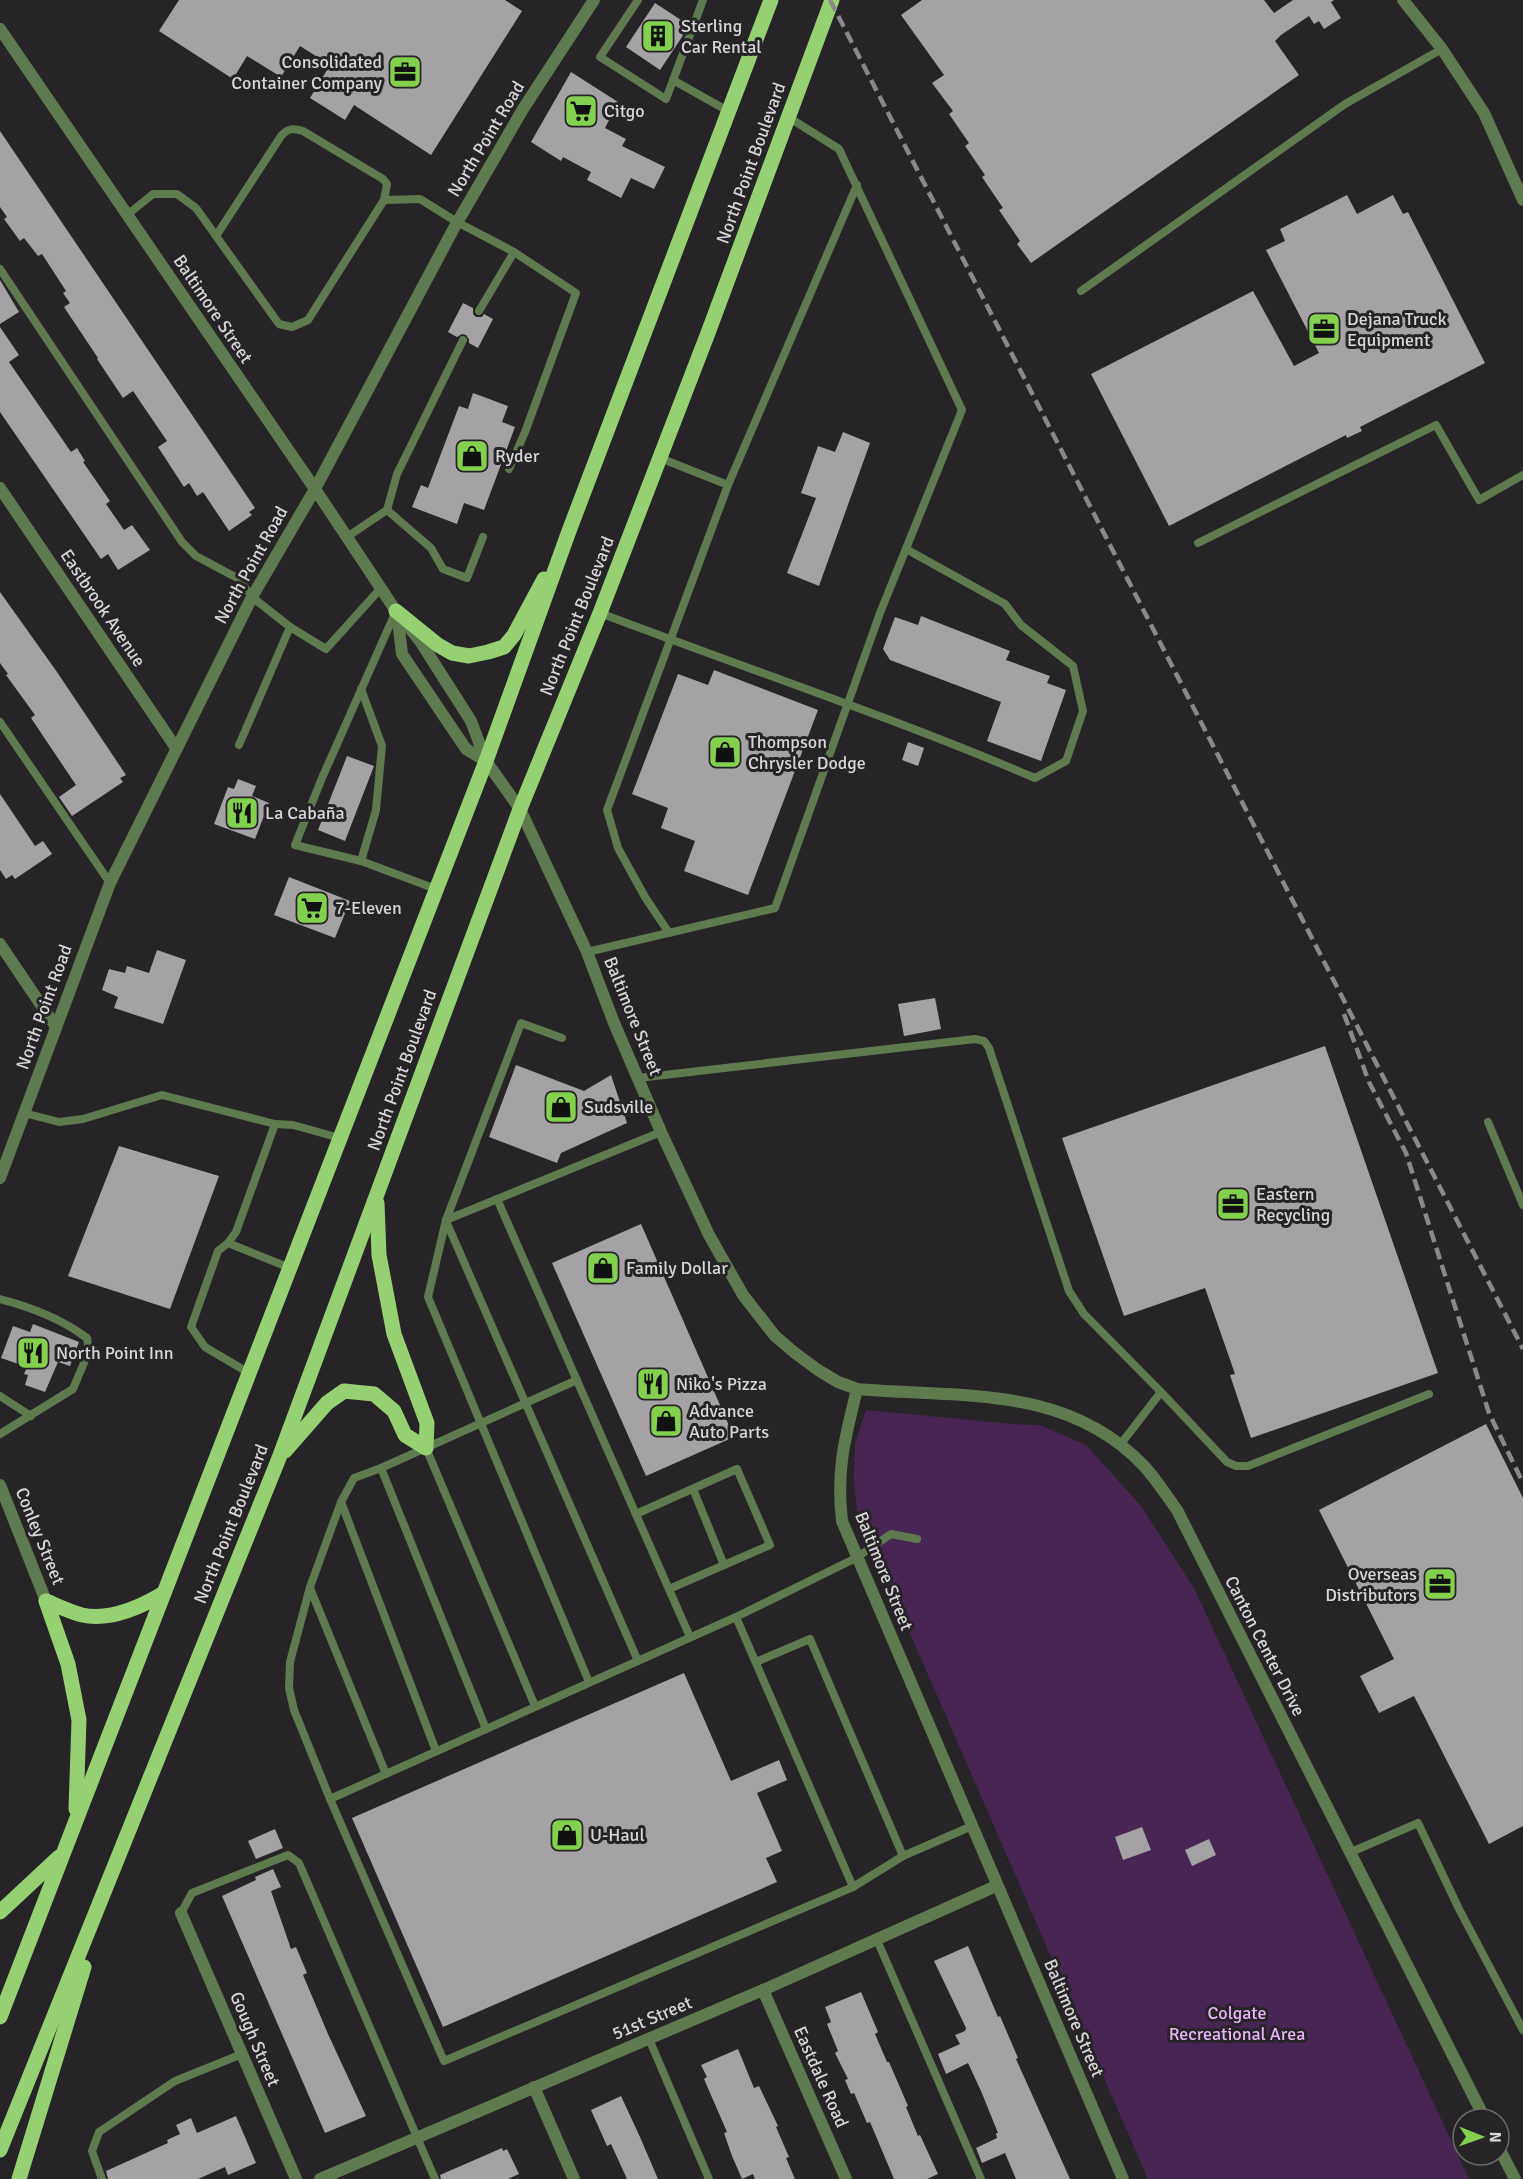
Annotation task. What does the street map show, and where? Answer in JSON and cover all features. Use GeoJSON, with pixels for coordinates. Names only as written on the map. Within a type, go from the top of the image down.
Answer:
{"type":"FeatureCollection","features":[{"type":"Feature","properties":{"kind":"main road","name":"North Point Boulevard"},"geometry":{"type":"LineString","coordinates":[[0,2017],[486,761],[569,531],[771,0]]}},
{"type":"Feature","properties":{"kind":"main road","name":"North Point Boulevard"},"geometry":{"type":"LineString","coordinates":[[0,2150],[279,1458],[520,809],[660,458],[832,0]]}},
{"type":"Feature","properties":{"kind":"main road"},"geometry":{"type":"LineString","coordinates":[[396,610],[438,645],[452,653],[469,656],[504,647],[514,635],[569,531]]}},
{"type":"Feature","properties":{"kind":"main road"},"geometry":{"type":"LineString","coordinates":[[279,1458],[327,1403],[344,1391],[374,1394],[394,1411],[405,1435],[426,1448],[427,1423],[394,1334],[379,1255],[377,1196]]}},
{"type":"Feature","properties":{"kind":"main road"},"geometry":{"type":"LineString","coordinates":[[46,1601],[84,1615],[114,1614],[138,1608],[164,1593]]}},
{"type":"Feature","properties":{"kind":"main road"},"geometry":{"type":"LineString","coordinates":[[46,1601],[68,1664],[79,1720],[76,1822]]}},
{"type":"Feature","properties":{"kind":"main road"},"geometry":{"type":"LineString","coordinates":[[0,1912],[64,1853]]}},
{"type":"Feature","properties":{"kind":"main road"},"geometry":{"type":"LineString","coordinates":[[19,2179],[111,1876]]}},
{"type":"Feature","properties":{"kind":"street","name":"North Point Road"},"geometry":{"type":"LineString","coordinates":[[0,1177],[110,883],[252,597],[315,489],[457,222],[523,109],[594,0]]}},
{"type":"Feature","properties":{"kind":"street"},"geometry":{"type":"LineString","coordinates":[[1402,0],[1442,49],[1484,112],[1523,200]]}},
{"type":"Feature","properties":{"kind":"street","name":"Baltimore Street"},"geometry":{"type":"LineString","coordinates":[[0,29],[396,610],[420,641],[471,721],[486,761],[520,809],[587,952],[614,1023],[708,1235],[743,1295],[775,1336],[818,1370],[838,1382],[857,1389],[840,1467],[838,1493],[842,1521],[1123,2179]]}},
{"type":"Feature","properties":{"kind":"street","name":"Eastbrook Avenue"},"geometry":{"type":"LineString","coordinates":[[0,488],[176,748]]}},
{"type":"Feature","properties":{"kind":"street","name":"Baltimore Street"},"geometry":{"type":"LineString","coordinates":[[396,610],[402,654],[466,749],[486,761]]}},
{"type":"Feature","properties":{"kind":"street"},"geometry":{"type":"LineString","coordinates":[[0,944],[56,1027]]}},
{"type":"Feature","properties":{"kind":"street","name":"Canton Center Drive"},"geometry":{"type":"LineString","coordinates":[[857,1389],[1000,1397],[1027,1402],[1071,1417],[1120,1445],[1143,1466],[1177,1510],[1479,2107]]}},
{"type":"Feature","properties":{"kind":"street","name":"Conley Street"},"geometry":{"type":"LineString","coordinates":[[0,1485],[46,1601]]}},
{"type":"Feature","properties":{"kind":"street","name":"51st Street"},"geometry":{"type":"LineString","coordinates":[[320,2179],[764,1990],[996,1886]]}},
{"type":"Feature","properties":{"kind":"street","name":"Gough Street"},"geometry":{"type":"LineString","coordinates":[[181,1913],[296,2179]]}},
{"type":"Feature","properties":{"kind":"street","name":"Eastdale Road"},"geometry":{"type":"LineString","coordinates":[[764,1990],[846,2179]]}},
{"type":"Feature","properties":{"kind":"street"},"geometry":{"type":"LineString","coordinates":[[534,2087],[574,2179]]}},
{"type":"Feature","properties":{"kind":"lane"},"geometry":{"type":"LineString","coordinates":[[638,0],[600,57],[666,99],[703,0]]}},
{"type":"Feature","properties":{"kind":"lane"},"geometry":{"type":"LineString","coordinates":[[1081,291],[1344,104],[1442,49]]}},
{"type":"Feature","properties":{"kind":"lane"},"geometry":{"type":"LineString","coordinates":[[673,80],[728,111]]}},
{"type":"Feature","properties":{"kind":"lane"},"geometry":{"type":"LineString","coordinates":[[587,952],[775,908],[847,704],[962,410],[839,149],[788,117]]}},
{"type":"Feature","properties":{"kind":"lane"},"geometry":{"type":"LineString","coordinates":[[127,215],[153,194],[177,194],[196,208],[216,236],[279,324],[292,327],[308,320],[384,200],[387,184],[383,179],[295,128],[286,131],[281,136],[216,236]]}},
{"type":"Feature","properties":{"kind":"lane"},"geometry":{"type":"LineString","coordinates":[[669,933],[645,897],[618,848],[608,810],[669,639],[728,485],[857,184]]}},
{"type":"Feature","properties":{"kind":"lane"},"geometry":{"type":"LineString","coordinates":[[384,200],[420,199],[457,222],[514,252],[576,293],[509,469]]}},
{"type":"Feature","properties":{"kind":"lane"},"geometry":{"type":"LineString","coordinates":[[479,312],[514,252]]}},
{"type":"Feature","properties":{"kind":"lane"},"geometry":{"type":"LineString","coordinates":[[0,269],[182,542],[196,556],[239,579],[252,597],[290,627],[326,649],[381,588]]}},
{"type":"Feature","properties":{"kind":"lane"},"geometry":{"type":"LineString","coordinates":[[347,537],[387,510],[397,474],[464,340]]}},
{"type":"Feature","properties":{"kind":"lane"},"geometry":{"type":"LineString","coordinates":[[1198,543],[1436,425],[1479,500],[1523,475]]}},
{"type":"Feature","properties":{"kind":"lane"},"geometry":{"type":"LineString","coordinates":[[660,458],[728,485]]}},
{"type":"Feature","properties":{"kind":"lane"},"geometry":{"type":"LineString","coordinates":[[387,510],[431,548],[443,569],[467,578],[483,537]]}},
{"type":"Feature","properties":{"kind":"lane"},"geometry":{"type":"LineString","coordinates":[[600,613],[977,753],[1035,778],[1066,761],[1083,711],[1073,666],[1021,625],[1005,604],[906,549]]}},
{"type":"Feature","properties":{"kind":"lane"},"geometry":{"type":"LineString","coordinates":[[396,610],[295,845],[361,861],[436,889]]}},
{"type":"Feature","properties":{"kind":"lane"},"geometry":{"type":"LineString","coordinates":[[239,745],[290,627]]}},
{"type":"Feature","properties":{"kind":"lane"},"geometry":{"type":"LineString","coordinates":[[361,689],[382,746],[376,810],[361,861]]}},
{"type":"Feature","properties":{"kind":"lane"},"geometry":{"type":"LineString","coordinates":[[0,722],[110,883]]}},
{"type":"Feature","properties":{"kind":"lane"},"geometry":{"type":"LineString","coordinates":[[562,1038],[521,1023],[446,1220],[428,1297],[589,1682]]}},
{"type":"Feature","properties":{"kind":"lane"},"geometry":{"type":"LineString","coordinates":[[638,1078],[964,1041],[984,1041],[989,1048],[1069,1291],[1084,1314],[1227,1462],[1236,1466],[1248,1466],[1429,1394]]}},
{"type":"Feature","properties":{"kind":"lane"},"geometry":{"type":"LineString","coordinates":[[24,1113],[59,1122],[83,1119],[162,1095],[274,1124],[293,1125],[340,1138]]}},
{"type":"Feature","properties":{"kind":"lane"},"geometry":{"type":"LineString","coordinates":[[1488,1122],[1523,1205]]}},
{"type":"Feature","properties":{"kind":"lane"},"geometry":{"type":"LineString","coordinates":[[249,1373],[205,1347],[191,1326],[218,1251],[236,1232],[274,1124]]}},
{"type":"Feature","properties":{"kind":"lane"},"geometry":{"type":"LineString","coordinates":[[446,1220],[661,1132]]}},
{"type":"Feature","properties":{"kind":"lane"},"geometry":{"type":"LineString","coordinates":[[497,1199],[690,1637]]}},
{"type":"Feature","properties":{"kind":"lane"},"geometry":{"type":"LineString","coordinates":[[446,1220],[638,1661]]}},
{"type":"Feature","properties":{"kind":"lane"},"geometry":{"type":"LineString","coordinates":[[228,1243],[290,1268]]}},
{"type":"Feature","properties":{"kind":"lane"},"geometry":{"type":"LineString","coordinates":[[0,1299],[25,1306],[72,1327],[87,1338],[89,1351],[73,1389],[0,1434]]}},
{"type":"Feature","properties":{"kind":"lane"},"geometry":{"type":"LineString","coordinates":[[576,1380],[354,1478],[341,1502],[310,1587],[290,1662],[289,1688],[294,1710],[330,1799],[444,2061],[853,1887],[903,1856],[972,1826]]}},
{"type":"Feature","properties":{"kind":"lane"},"geometry":{"type":"LineString","coordinates":[[1120,1445],[1161,1392]]}},
{"type":"Feature","properties":{"kind":"lane"},"geometry":{"type":"LineString","coordinates":[[0,1396],[31,1416]]}},
{"type":"Feature","properties":{"kind":"lane"},"geometry":{"type":"LineString","coordinates":[[426,1448],[535,1706]]}},
{"type":"Feature","properties":{"kind":"lane"},"geometry":{"type":"LineString","coordinates":[[381,1468],[486,1729]]}},
{"type":"Feature","properties":{"kind":"lane"},"geometry":{"type":"LineString","coordinates":[[636,1514],[737,1469],[770,1545],[669,1589]]}},
{"type":"Feature","properties":{"kind":"lane"},"geometry":{"type":"LineString","coordinates":[[693,1489],[724,1565]]}},
{"type":"Feature","properties":{"kind":"lane"},"geometry":{"type":"LineString","coordinates":[[341,1502],[436,1751]]}},
{"type":"Feature","properties":{"kind":"lane"},"geometry":{"type":"LineString","coordinates":[[330,1799],[736,1617],[856,1557],[891,1534],[917,1539]]}},
{"type":"Feature","properties":{"kind":"lane"},"geometry":{"type":"LineString","coordinates":[[310,1587],[386,1774]]}},
{"type":"Feature","properties":{"kind":"lane"},"geometry":{"type":"LineString","coordinates":[[736,1617],[853,1887]]}},
{"type":"Feature","properties":{"kind":"lane"},"geometry":{"type":"LineString","coordinates":[[756,1662],[810,1639],[903,1856]]}},
{"type":"Feature","properties":{"kind":"lane"},"geometry":{"type":"LineString","coordinates":[[1349,1853],[1418,1823],[1459,1909],[1523,2030]]}},
{"type":"Feature","properties":{"kind":"lane"},"geometry":{"type":"LineString","coordinates":[[181,1913],[192,1893],[288,1855],[299,1863],[435,2179]]}},
{"type":"Feature","properties":{"kind":"lane"},"geometry":{"type":"LineString","coordinates":[[877,1940],[981,2179]]}},
{"type":"Feature","properties":{"kind":"lane"},"geometry":{"type":"LineString","coordinates":[[649,2038],[709,2179]]}},
{"type":"Feature","properties":{"kind":"lane"},"geometry":{"type":"LineString","coordinates":[[102,2179],[92,2151],[99,2132],[175,2081],[242,2054]]}},
{"type":"Feature","properties":{"kind":"green space","name":"Colgate Recreational Area"},"geometry":{"type":"Polygon","coordinates":[[[866,1410],[1040,1425],[1086,1445],[1141,1506],[1194,1588],[1451,2140],[1451,2167],[1463,2167],[1469,2179],[1148,2179],[857,1512],[854,1480],[855,1443],[866,1410]]]}},
{"type":"Feature","properties":{"kind":"building","name":"Consolidated Container Company"},"geometry":{"type":"Polygon","coordinates":[[[179,0],[505,0],[522,11],[431,155],[354,105],[345,120],[310,98],[330,65],[300,46],[281,77],[247,56],[233,79],[159,31],[179,0]]]}},
{"type":"Feature","properties":{"kind":"building"},"geometry":{"type":"Polygon","coordinates":[[[922,0],[1264,0],[1274,13],[1293,0],[1334,0],[1331,2],[1341,18],[1324,29],[1319,21],[1314,24],[1309,16],[1281,35],[1275,41],[1299,75],[1031,263],[1017,244],[1020,241],[999,210],[1003,208],[982,177],[985,175],[965,146],[969,143],[949,114],[953,111],[932,83],[944,75],[901,15],[922,0]]]}},
{"type":"Feature","properties":{"kind":"building","name":"Sterling Car Rental"},"geometry":{"type":"Polygon","coordinates":[[[655,3],[687,24],[682,37],[660,70],[626,47],[655,3]]]}},
{"type":"Feature","properties":{"kind":"building"},"geometry":{"type":"Polygon","coordinates":[[[571,72],[618,102],[605,128],[626,139],[622,146],[665,167],[654,189],[631,178],[621,198],[587,180],[591,172],[563,157],[561,161],[531,142],[571,72]]]}},
{"type":"Feature","properties":{"kind":"building"},"geometry":{"type":"Polygon","coordinates":[[[0,131],[255,508],[249,512],[252,515],[229,531],[203,492],[197,496],[189,483],[184,487],[158,447],[167,441],[133,391],[123,398],[64,307],[70,303],[63,293],[66,291],[42,254],[38,256],[24,238],[20,241],[4,219],[7,217],[0,207],[0,131]]]}},
{"type":"Feature","properties":{"kind":"building","name":"Dejana Truck Equipment"},"geometry":{"type":"Polygon","coordinates":[[[1347,195],[1357,214],[1393,195],[1403,214],[1408,212],[1485,363],[1360,427],[1362,431],[1347,438],[1346,435],[1169,526],[1091,374],[1253,291],[1294,366],[1319,353],[1266,250],[1285,241],[1280,229],[1347,195]]]}},
{"type":"Feature","properties":{"kind":"building"},"geometry":{"type":"Polygon","coordinates":[[[0,280],[19,312],[0,324],[0,280]]]}},
{"type":"Feature","properties":{"kind":"building"},"geometry":{"type":"Polygon","coordinates":[[[463,303],[473,308],[473,314],[476,317],[482,317],[484,314],[493,319],[478,348],[469,343],[466,335],[462,334],[457,337],[448,332],[463,303]]]}},
{"type":"Feature","properties":{"kind":"building"},"geometry":{"type":"Polygon","coordinates":[[[0,327],[19,355],[9,362],[71,452],[77,448],[85,461],[83,462],[110,501],[106,504],[124,530],[132,525],[150,550],[118,570],[108,554],[101,559],[0,412],[0,327]]]}},
{"type":"Feature","properties":{"kind":"building","name":"Ryder"},"geometry":{"type":"Polygon","coordinates":[[[473,393],[508,406],[502,422],[515,427],[484,510],[464,503],[457,524],[412,507],[421,485],[428,488],[459,406],[468,409],[473,393]]]}},
{"type":"Feature","properties":{"kind":"building"},"geometry":{"type":"Polygon","coordinates":[[[843,432],[870,443],[819,586],[787,573],[816,498],[801,493],[818,446],[835,452],[843,432]]]}},
{"type":"Feature","properties":{"kind":"building"},"geometry":{"type":"Polygon","coordinates":[[[0,592],[126,775],[120,778],[123,782],[72,816],[59,797],[76,785],[31,718],[35,715],[0,663],[0,592]]]}},
{"type":"Feature","properties":{"kind":"building"},"geometry":{"type":"Polygon","coordinates":[[[921,616],[1010,651],[1006,660],[1050,676],[1047,683],[1066,690],[1041,761],[987,741],[1001,702],[890,660],[883,649],[895,617],[918,625],[921,616]]]}},
{"type":"Feature","properties":{"kind":"building","name":"Thompson Chrysler Dodge"},"geometry":{"type":"Polygon","coordinates":[[[714,670],[818,710],[748,895],[684,871],[695,841],[661,828],[668,808],[632,794],[678,674],[708,685],[714,670]]]}},
{"type":"Feature","properties":{"kind":"building"},"geometry":{"type":"Polygon","coordinates":[[[908,742],[924,748],[918,766],[902,760],[908,742]]]}},
{"type":"Feature","properties":{"kind":"building"},"geometry":{"type":"Polygon","coordinates":[[[347,756],[374,766],[345,841],[318,830],[347,756]]]}},
{"type":"Feature","properties":{"kind":"building","name":"La Cabaña"},"geometry":{"type":"Polygon","coordinates":[[[238,779],[256,786],[252,796],[269,803],[255,839],[214,824],[228,787],[234,789],[238,779]]]}},
{"type":"Feature","properties":{"kind":"building"},"geometry":{"type":"Polygon","coordinates":[[[0,794],[35,846],[43,841],[52,854],[15,879],[12,875],[6,879],[0,870],[0,794]]]}},
{"type":"Feature","properties":{"kind":"building","name":"7-Eleven"},"geometry":{"type":"Polygon","coordinates":[[[289,877],[350,901],[335,938],[274,915],[289,877]]]}},
{"type":"Feature","properties":{"kind":"building"},"geometry":{"type":"Polygon","coordinates":[[[157,950],[186,960],[163,1024],[114,1008],[118,997],[102,990],[109,969],[125,973],[127,966],[149,973],[157,950]]]}},
{"type":"Feature","properties":{"kind":"building"},"geometry":{"type":"Polygon","coordinates":[[[935,998],[941,1029],[904,1036],[898,1004],[935,998]]]}},
{"type":"Feature","properties":{"kind":"building","name":"Eastern Recycling"},"geometry":{"type":"Polygon","coordinates":[[[1325,1046],[1438,1373],[1251,1438],[1230,1375],[1235,1374],[1205,1288],[1124,1316],[1062,1138],[1325,1046]]]}},
{"type":"Feature","properties":{"kind":"building","name":"Sudsville"},"geometry":{"type":"Polygon","coordinates":[[[516,1065],[584,1091],[611,1075],[627,1123],[561,1153],[557,1163],[489,1137],[516,1065]]]}},
{"type":"Feature","properties":{"kind":"building"},"geometry":{"type":"Polygon","coordinates":[[[119,1146],[219,1176],[170,1309],[68,1276],[119,1146]]]}},
{"type":"Feature","properties":{"kind":"building"},"geometry":{"type":"Polygon","coordinates":[[[641,1224],[734,1437],[646,1476],[552,1263],[641,1224]]]}},
{"type":"Feature","properties":{"kind":"building"},"geometry":{"type":"Polygon","coordinates":[[[33,1324],[79,1342],[70,1366],[58,1362],[45,1392],[25,1385],[28,1375],[24,1374],[27,1367],[1,1358],[13,1326],[30,1332],[33,1324]]]}},
{"type":"Feature","properties":{"kind":"building","name":"Overseas Distributors"},"geometry":{"type":"Polygon","coordinates":[[[1486,1424],[1523,1498],[1523,1826],[1489,1844],[1414,1696],[1379,1713],[1360,1676],[1394,1659],[1319,1510],[1486,1424]]]}},
{"type":"Feature","properties":{"kind":"building","name":"U-Haul"},"geometry":{"type":"Polygon","coordinates":[[[684,1673],[731,1781],[779,1760],[787,1780],[757,1793],[782,1851],[766,1858],[777,1882],[443,2027],[352,1818],[684,1673]]]}},
{"type":"Feature","properties":{"kind":"building"},"geometry":{"type":"Polygon","coordinates":[[[1142,1827],[1151,1850],[1123,1860],[1115,1837],[1142,1827]]]}},
{"type":"Feature","properties":{"kind":"building"},"geometry":{"type":"Polygon","coordinates":[[[275,1829],[283,1848],[256,1859],[248,1841],[275,1829]]]}},
{"type":"Feature","properties":{"kind":"building"},"geometry":{"type":"Polygon","coordinates":[[[1209,1839],[1216,1855],[1192,1866],[1185,1850],[1209,1839]]]}},
{"type":"Feature","properties":{"kind":"building"},"geometry":{"type":"Polygon","coordinates":[[[273,1869],[281,1887],[271,1891],[291,1949],[296,1947],[307,1973],[303,1975],[366,2116],[325,2133],[222,1896],[273,1869]]]}},
{"type":"Feature","properties":{"kind":"building"},"geometry":{"type":"Polygon","coordinates":[[[968,1946],[1070,2179],[1016,2179],[1005,2153],[982,2163],[976,2148],[997,2138],[996,2133],[998,2133],[968,2063],[946,2074],[938,2054],[960,2044],[955,2035],[965,2031],[966,2028],[934,1961],[968,1946]]]}},
{"type":"Feature","properties":{"kind":"building"},"geometry":{"type":"Polygon","coordinates":[[[861,1992],[878,2032],[875,2034],[908,2106],[906,2107],[918,2136],[920,2135],[938,2174],[927,2179],[894,2179],[870,2122],[867,2123],[854,2093],[851,2094],[845,2080],[848,2079],[835,2053],[838,2051],[827,2024],[831,2022],[825,2007],[861,1992]]]}},
{"type":"Feature","properties":{"kind":"building"},"geometry":{"type":"Polygon","coordinates":[[[738,2049],[754,2088],[759,2086],[778,2126],[776,2127],[789,2157],[786,2158],[795,2179],[755,2179],[753,2174],[742,2179],[724,2133],[727,2132],[704,2079],[707,2077],[701,2065],[738,2049]]]}},
{"type":"Feature","properties":{"kind":"building"},"geometry":{"type":"Polygon","coordinates":[[[621,2096],[658,2179],[627,2179],[611,2144],[607,2146],[591,2110],[621,2096]]]}},
{"type":"Feature","properties":{"kind":"building"},"geometry":{"type":"Polygon","coordinates":[[[236,2116],[256,2163],[228,2175],[225,2167],[198,2179],[108,2179],[106,2171],[168,2143],[167,2140],[180,2134],[176,2125],[191,2118],[197,2133],[236,2116]]]}},
{"type":"Feature","properties":{"kind":"building"},"geometry":{"type":"Polygon","coordinates":[[[502,2148],[503,2151],[507,2149],[519,2174],[508,2179],[441,2179],[440,2175],[502,2148]]]}},
{"type":"Feature","properties":{"kind":"railway"},"geometry":{"type":"LineString","coordinates":[[830,0],[1523,1349]]}},
{"type":"Feature","properties":{"kind":"railway"},"geometry":{"type":"LineString","coordinates":[[1344,1014],[1369,1082],[1406,1153],[1489,1413],[1523,1483]]}},
{"type":"Feature","properties":{"kind":"place","name":"Sterling Car Rental"},"geometry":{"type":"Point","coordinates":[658,36]}},
{"type":"Feature","properties":{"kind":"place","name":"Consolidated Container Company"},"geometry":{"type":"Point","coordinates":[405,72]}},
{"type":"Feature","properties":{"kind":"place","name":"Citgo"},"geometry":{"type":"Point","coordinates":[581,111]}},
{"type":"Feature","properties":{"kind":"place","name":"Dejana Truck Equipment"},"geometry":{"type":"Point","coordinates":[1324,329]}},
{"type":"Feature","properties":{"kind":"place","name":"Ryder"},"geometry":{"type":"Point","coordinates":[472,456]}},
{"type":"Feature","properties":{"kind":"place","name":"Thompson Chrysler Dodge"},"geometry":{"type":"Point","coordinates":[725,752]}},
{"type":"Feature","properties":{"kind":"place","name":"La Cabaña"},"geometry":{"type":"Point","coordinates":[242,813]}},
{"type":"Feature","properties":{"kind":"place","name":"7-Eleven"},"geometry":{"type":"Point","coordinates":[312,908]}},
{"type":"Feature","properties":{"kind":"place","name":"Sudsville"},"geometry":{"type":"Point","coordinates":[561,1107]}},
{"type":"Feature","properties":{"kind":"place","name":"Eastern Recycling"},"geometry":{"type":"Point","coordinates":[1233,1204]}},
{"type":"Feature","properties":{"kind":"place","name":"Family Dollar"},"geometry":{"type":"Point","coordinates":[603,1268]}},
{"type":"Feature","properties":{"kind":"place","name":"North Point Inn"},"geometry":{"type":"Point","coordinates":[33,1353]}},
{"type":"Feature","properties":{"kind":"place","name":"Niko's Pizza"},"geometry":{"type":"Point","coordinates":[653,1384]}},
{"type":"Feature","properties":{"kind":"place","name":"Advance Auto Parts"},"geometry":{"type":"Point","coordinates":[666,1421]}},
{"type":"Feature","properties":{"kind":"place","name":"Overseas Distributors"},"geometry":{"type":"Point","coordinates":[1440,1584]}},
{"type":"Feature","properties":{"kind":"place","name":"U-Haul"},"geometry":{"type":"Point","coordinates":[567,1835]}}]}
